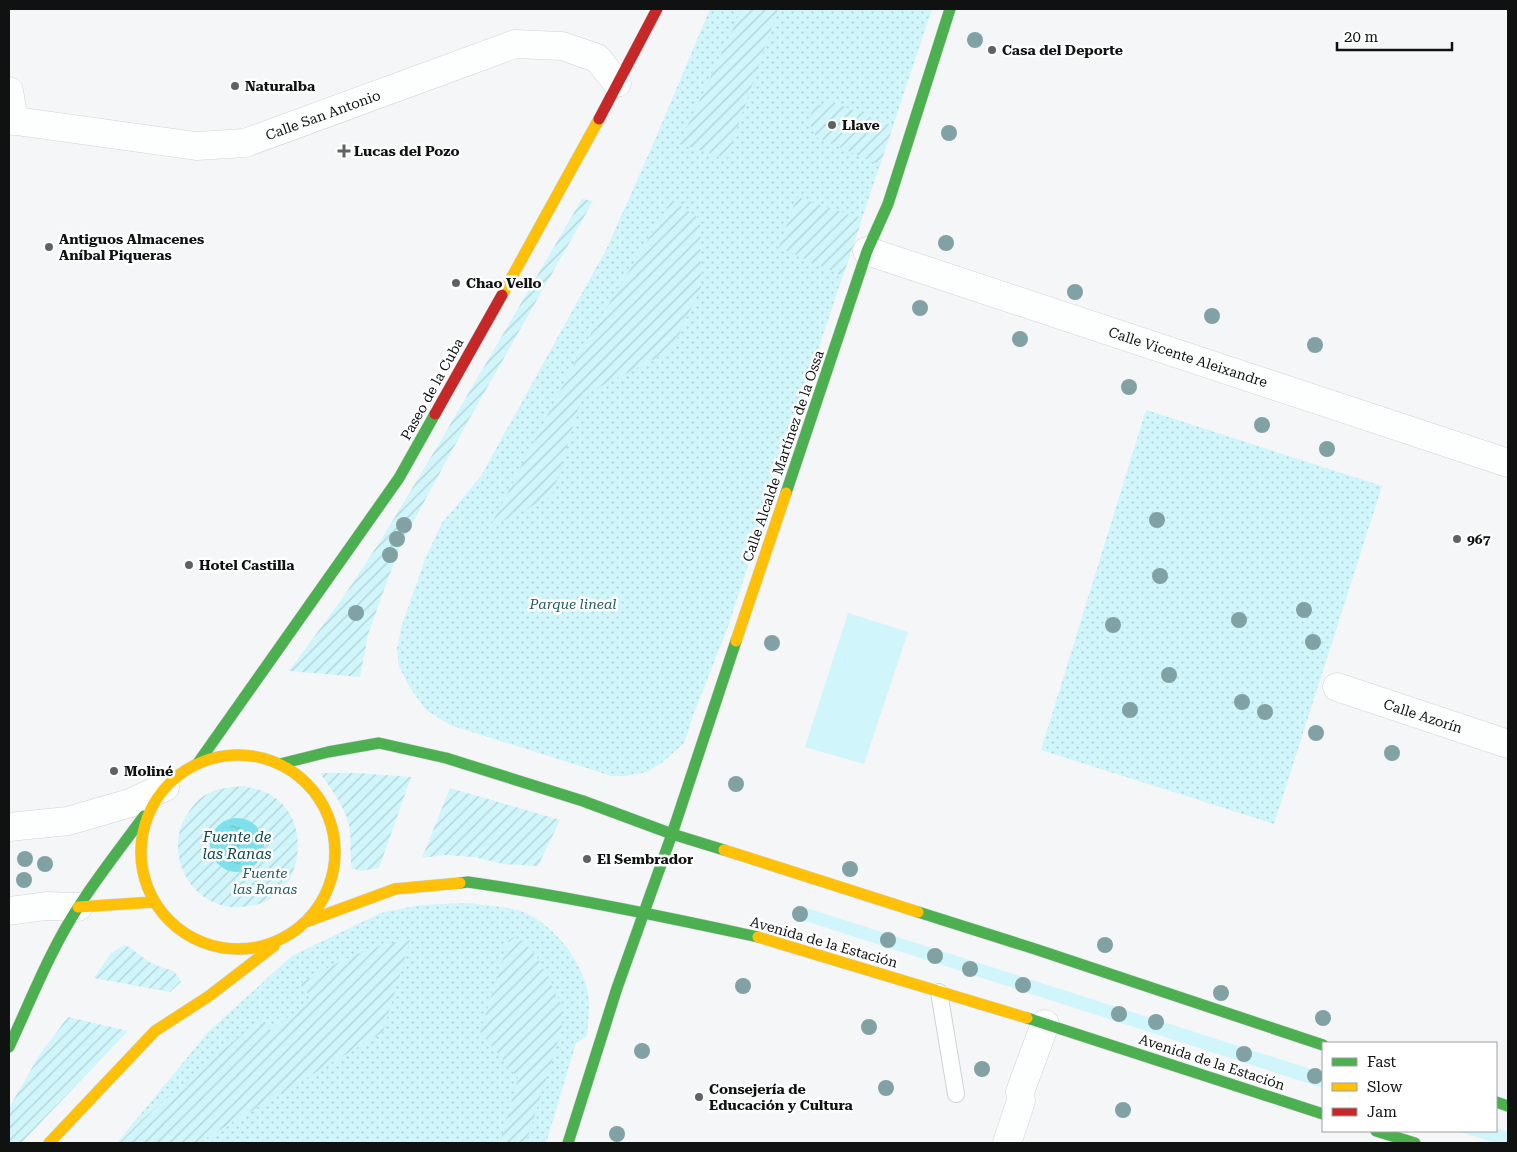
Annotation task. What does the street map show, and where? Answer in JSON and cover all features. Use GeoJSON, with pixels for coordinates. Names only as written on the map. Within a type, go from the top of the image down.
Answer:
{"type":"FeatureCollection","features":[{"type":"Feature","properties":{"kind":"main road","name":"Paseo de la Cuba"},"geometry":{"type":"LineString","coordinates":[[198,763],[399,478],[569,176],[656,9]]}},
{"type":"Feature","properties":{"kind":"main road","name":"Calle Alcalde Martínez de la Ossa"},"geometry":{"type":"LineString","coordinates":[[568,1143],[604,1025],[642,912],[672,834],[867,251],[888,204],[950,9]]}},
{"type":"Feature","properties":{"kind":"main road"},"geometry":{"type":"LineString","coordinates":[[280,764],[328,752],[379,743],[446,758],[583,801],[672,834],[1044,952],[1322,1045]]}},
{"type":"Feature","properties":{"kind":"main road"},"geometry":{"type":"LineString","coordinates":[[9,1047],[37,987],[45,965],[78,907],[118,850],[158,798],[180,774],[198,763],[232,755],[259,757],[280,764],[296,774],[309,786],[323,805],[331,822],[335,838],[333,873],[320,905],[308,921],[294,933],[279,942],[209,996],[155,1031],[49,1143]]}},
{"type":"Feature","properties":{"kind":"main road"},"geometry":{"type":"LineString","coordinates":[[158,798],[141,841],[140,860],[145,881],[154,902],[167,920],[194,940],[209,945],[246,950],[279,942]]}},
{"type":"Feature","properties":{"kind":"main road","name":"Avenida de la Estación"},"geometry":{"type":"LineString","coordinates":[[308,921],[395,889],[468,882],[531,891],[642,912],[766,939],[1045,1024],[1322,1114]]}},
{"type":"Feature","properties":{"kind":"main road"},"geometry":{"type":"LineString","coordinates":[[78,907],[121,902],[154,902]]}},
{"type":"Feature","properties":{"kind":"main road"},"geometry":{"type":"LineString","coordinates":[[1379,1132],[1415,1143]]}},
{"type":"Feature","properties":{"kind":"street","name":"Calle San Antonio"},"geometry":{"type":"LineString","coordinates":[[11,121],[196,146],[245,143],[515,44],[562,46],[597,58],[616,83]]}},
{"type":"Feature","properties":{"kind":"street"},"geometry":{"type":"LineString","coordinates":[[9,92],[11,121]]}},
{"type":"Feature","properties":{"kind":"street","name":"Calle Vicente Aleixandre"},"geometry":{"type":"LineString","coordinates":[[867,251],[1508,463]]}},
{"type":"Feature","properties":{"kind":"street","name":"Calle Azorín"},"geometry":{"type":"LineString","coordinates":[[1337,687],[1508,744]]}},
{"type":"Feature","properties":{"kind":"street"},"geometry":{"type":"LineString","coordinates":[[9,827],[68,821],[130,803],[158,798]]}},
{"type":"Feature","properties":{"kind":"street"},"geometry":{"type":"LineString","coordinates":[[9,911],[46,906],[78,907]]}},
{"type":"Feature","properties":{"kind":"street"},"geometry":{"type":"LineString","coordinates":[[1007,1143],[1021,1101],[1020,1092],[1045,1024]]}},
{"type":"Feature","properties":{"kind":"lane"},"geometry":{"type":"LineString","coordinates":[[939,992],[956,1094]]}},
{"type":"Feature","properties":{"kind":"green space","name":"Parque lineal"},"geometry":{"type":"Polygon","coordinates":[[[710,9],[932,9],[729,624],[684,743],[663,762],[647,772],[626,776],[612,776],[450,725],[426,710],[410,688],[399,666],[397,649],[402,625],[425,559],[442,523],[481,476],[607,248],[710,9]]]}},
{"type":"Feature","properties":{"kind":"green space"},"geometry":{"type":"Polygon","coordinates":[[[741,9],[778,9],[727,158],[679,144],[741,9]]]}},
{"type":"Feature","properties":{"kind":"green space"},"geometry":{"type":"Polygon","coordinates":[[[830,101],[893,126],[880,165],[816,137],[808,120],[815,107],[830,101]]]}},
{"type":"Feature","properties":{"kind":"green space"},"geometry":{"type":"Polygon","coordinates":[[[797,197],[862,219],[843,276],[779,247],[797,197]]]}},
{"type":"Feature","properties":{"kind":"green space"},"geometry":{"type":"Polygon","coordinates":[[[582,199],[593,201],[467,423],[400,546],[368,634],[360,677],[289,671],[344,596],[381,540],[582,199]]]}},
{"type":"Feature","properties":{"kind":"green space"},"geometry":{"type":"Polygon","coordinates":[[[672,200],[700,219],[701,287],[672,350],[582,396],[552,496],[490,527],[581,350],[672,200]]]}},
{"type":"Feature","properties":{"kind":"green space"},"geometry":{"type":"Polygon","coordinates":[[[1146,410],[1382,486],[1274,824],[1041,750],[1146,410]]]}},
{"type":"Feature","properties":{"kind":"green space"},"geometry":{"type":"Polygon","coordinates":[[[848,613],[908,632],[864,764],[805,747],[848,613]]]}},
{"type":"Feature","properties":{"kind":"green space"},"geometry":{"type":"Polygon","coordinates":[[[320,773],[358,773],[411,777],[379,868],[360,871],[352,868],[350,830],[347,818],[337,798],[320,773]]]}},
{"type":"Feature","properties":{"kind":"green space","name":"Fuente las Ranas"},"geometry":{"type":"Polygon","coordinates":[[[244,786],[263,791],[275,797],[284,806],[291,815],[295,826],[298,850],[290,880],[277,894],[261,903],[247,906],[225,906],[208,899],[197,891],[188,880],[182,868],[179,855],[180,829],[186,816],[204,796],[216,790],[244,786]],[[215,829],[210,845],[214,859],[222,868],[256,866],[263,854],[264,840],[215,829]]]}},
{"type":"Feature","properties":{"kind":"green space"},"geometry":{"type":"Polygon","coordinates":[[[450,788],[560,820],[538,866],[504,864],[474,857],[445,855],[422,858],[450,788]]]}},
{"type":"Feature","properties":{"kind":"green space"},"geometry":{"type":"Polygon","coordinates":[[[467,903],[517,910],[541,922],[553,932],[572,955],[585,981],[589,1004],[587,1036],[576,1043],[546,1143],[117,1143],[209,1031],[292,956],[381,913],[420,905],[467,903]]]}},
{"type":"Feature","properties":{"kind":"green space"},"geometry":{"type":"Polygon","coordinates":[[[797,905],[1322,1073],[1322,1088],[793,917],[797,905]]]}},
{"type":"Feature","properties":{"kind":"green space"},"geometry":{"type":"Polygon","coordinates":[[[514,937],[523,941],[537,957],[561,1004],[562,1029],[526,1143],[500,1143],[518,1078],[480,1032],[509,940],[514,937]]]}},
{"type":"Feature","properties":{"kind":"green space"},"geometry":{"type":"Polygon","coordinates":[[[410,940],[383,1032],[198,1143],[119,1143],[145,1117],[262,1017],[271,1031],[312,999],[300,984],[353,956],[380,946],[410,940]]]}},
{"type":"Feature","properties":{"kind":"green space"},"geometry":{"type":"Polygon","coordinates":[[[124,945],[151,963],[174,971],[181,982],[170,992],[94,978],[111,953],[124,945]]]}},
{"type":"Feature","properties":{"kind":"green space"},"geometry":{"type":"Polygon","coordinates":[[[68,1017],[128,1031],[21,1143],[9,1143],[9,1108],[40,1054],[68,1017]]]}},
{"type":"Feature","properties":{"kind":"green space"},"geometry":{"type":"Polygon","coordinates":[[[1497,1128],[1508,1132],[1508,1143],[1496,1143],[1460,1132],[1497,1132],[1497,1128]]]}},
{"type":"Feature","properties":{"kind":"water","name":"Fuente de las Ranas"},"geometry":{"type":"Polygon","coordinates":[[[232,818],[242,818],[252,822],[260,830],[264,845],[260,860],[252,868],[242,872],[232,872],[222,868],[214,860],[210,850],[210,840],[214,830],[222,822],[232,818]]]}},
{"type":"Feature","properties":{"kind":"traffic: fast"},"geometry":{"type":"LineString","coordinates":[[786,493],[867,251],[888,204],[950,9]]}},
{"type":"Feature","properties":{"kind":"traffic: fast"},"geometry":{"type":"LineString","coordinates":[[198,763],[399,478],[435,414]]}},
{"type":"Feature","properties":{"kind":"traffic: fast"},"geometry":{"type":"LineString","coordinates":[[568,1143],[617,988],[672,834],[736,641]]}},
{"type":"Feature","properties":{"kind":"traffic: fast"},"geometry":{"type":"LineString","coordinates":[[280,764],[328,752],[379,743],[446,758],[583,801],[672,834],[724,850]]}},
{"type":"Feature","properties":{"kind":"traffic: fast"},"geometry":{"type":"LineString","coordinates":[[9,1047],[50,958],[69,923],[94,883],[144,816]]}},
{"type":"Feature","properties":{"kind":"traffic: fast"},"geometry":{"type":"LineString","coordinates":[[460,883],[468,882],[578,900],[758,937]]}},
{"type":"Feature","properties":{"kind":"traffic: fast"},"geometry":{"type":"LineString","coordinates":[[918,912],[1322,1045]]}},
{"type":"Feature","properties":{"kind":"traffic: fast"},"geometry":{"type":"LineString","coordinates":[[1027,1018],[1322,1114]]}},
{"type":"Feature","properties":{"kind":"traffic: fast"},"geometry":{"type":"LineString","coordinates":[[1497,1102],[1508,1106]]}},
{"type":"Feature","properties":{"kind":"traffic: fast"},"geometry":{"type":"LineString","coordinates":[[1379,1132],[1415,1143]]}},
{"type":"Feature","properties":{"kind":"traffic: slow"},"geometry":{"type":"LineString","coordinates":[[502,295],[599,119]]}},
{"type":"Feature","properties":{"kind":"traffic: slow"},"geometry":{"type":"LineString","coordinates":[[736,641],[786,493]]}},
{"type":"Feature","properties":{"kind":"traffic: slow"},"geometry":{"type":"LineString","coordinates":[[228,755],[248,755],[284,766],[307,783],[319,798],[328,815],[335,842],[335,852],[335,862],[328,889],[319,906],[307,921],[292,933],[275,942],[248,949],[228,949],[192,938],[176,927],[163,914],[152,898],[145,880],[141,862],[141,842],[152,806],[163,790],[176,777],[192,766],[210,759],[228,755]]}},
{"type":"Feature","properties":{"kind":"traffic: slow"},"geometry":{"type":"LineString","coordinates":[[724,850],[918,912]]}},
{"type":"Feature","properties":{"kind":"traffic: slow"},"geometry":{"type":"LineString","coordinates":[[308,921],[395,889],[460,883]]}},
{"type":"Feature","properties":{"kind":"traffic: slow"},"geometry":{"type":"LineString","coordinates":[[78,907],[154,902]]}},
{"type":"Feature","properties":{"kind":"traffic: slow"},"geometry":{"type":"LineString","coordinates":[[758,937],[1027,1018]]}},
{"type":"Feature","properties":{"kind":"traffic: slow"},"geometry":{"type":"LineString","coordinates":[[49,1143],[155,1031],[209,996],[274,946]]}},
{"type":"Feature","properties":{"kind":"traffic: jam"},"geometry":{"type":"LineString","coordinates":[[599,119],[657,9]]}},
{"type":"Feature","properties":{"kind":"traffic: jam"},"geometry":{"type":"LineString","coordinates":[[435,414],[502,295]]}},
{"type":"Feature","properties":{"kind":"place","name":"Casa del Deporte"},"geometry":{"type":"Point","coordinates":[992,50]}},
{"type":"Feature","properties":{"kind":"place","name":"Naturalba"},"geometry":{"type":"Point","coordinates":[235,86]}},
{"type":"Feature","properties":{"kind":"place","name":"Llave"},"geometry":{"type":"Point","coordinates":[832,125]}},
{"type":"Feature","properties":{"kind":"place","name":"Lucas del Pozo"},"geometry":{"type":"Point","coordinates":[344,151]}},
{"type":"Feature","properties":{"kind":"place","name":"Antiguos Almacenes Aníbal Piqueras"},"geometry":{"type":"Point","coordinates":[49,247]}},
{"type":"Feature","properties":{"kind":"place","name":"Chao Vello"},"geometry":{"type":"Point","coordinates":[456,283]}},
{"type":"Feature","properties":{"kind":"place","name":"967"},"geometry":{"type":"Point","coordinates":[1457,539]}},
{"type":"Feature","properties":{"kind":"place","name":"Hotel Castilla"},"geometry":{"type":"Point","coordinates":[189,565]}},
{"type":"Feature","properties":{"kind":"place","name":"Moliné"},"geometry":{"type":"Point","coordinates":[114,771]}},
{"type":"Feature","properties":{"kind":"place","name":"El Sembrador"},"geometry":{"type":"Point","coordinates":[587,859]}},
{"type":"Feature","properties":{"kind":"place","name":"Consejería de Educación y Cultura"},"geometry":{"type":"Point","coordinates":[699,1097]}}]}
